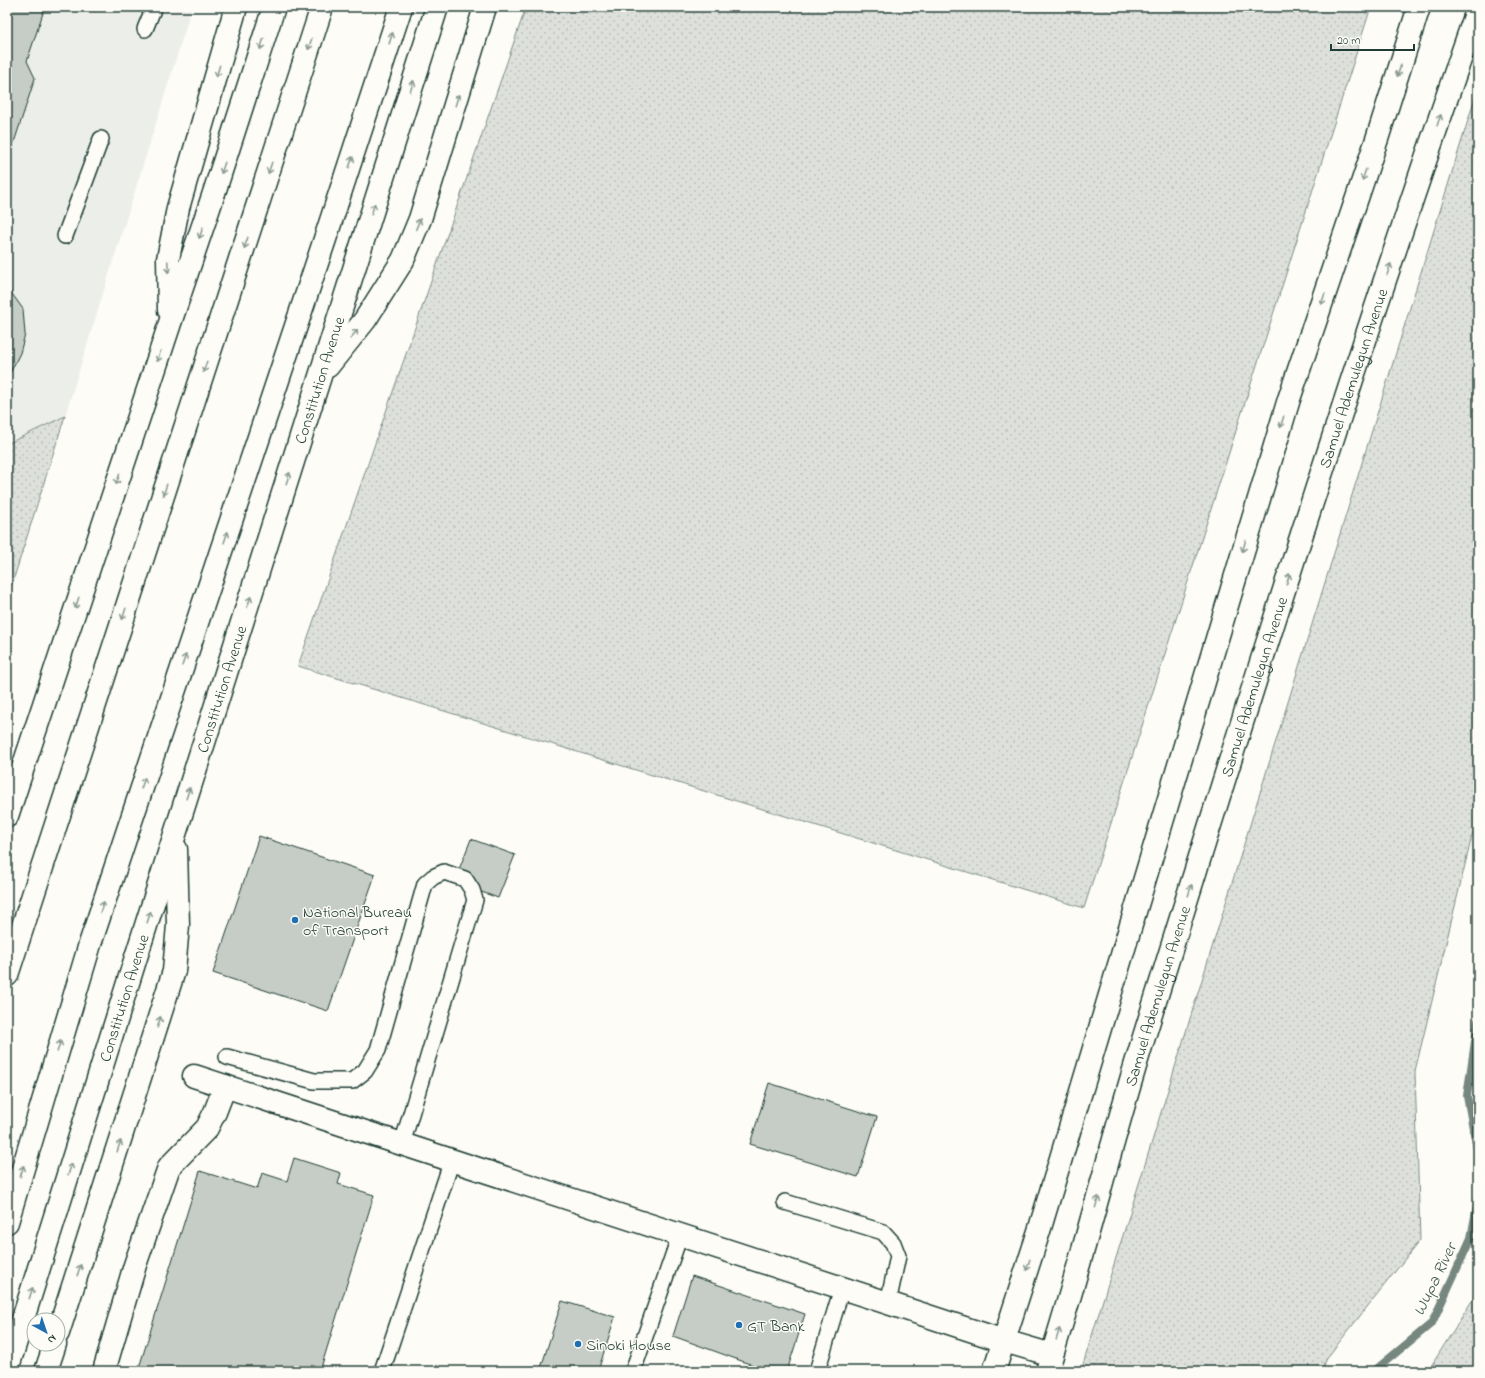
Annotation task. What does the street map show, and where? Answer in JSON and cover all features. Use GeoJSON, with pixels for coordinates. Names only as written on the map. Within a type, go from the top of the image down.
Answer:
{"type":"FeatureCollection","features":[{"type":"Feature","properties":{"kind":"main road"},"geometry":{"type":"LineString","coordinates":[[170,323],[168,259],[184,188],[236,7]]}},
{"type":"Feature","properties":{"kind":"main road"},"geometry":{"type":"LineString","coordinates":[[7,816],[24,759],[214,196],[274,7]]}},
{"type":"Feature","properties":{"kind":"main road"},"geometry":{"type":"LineString","coordinates":[[7,975],[322,7]]}},
{"type":"Feature","properties":{"kind":"main road"},"geometry":{"type":"LineString","coordinates":[[7,1222],[90,944],[401,7]]}},
{"type":"Feature","properties":{"kind":"main road","name":"Constitution Avenue"},"geometry":{"type":"LineString","coordinates":[[7,1370],[437,7]]}},
{"type":"Feature","properties":{"kind":"main road"},"geometry":{"type":"LineString","coordinates":[[320,376],[365,320],[403,260],[420,219],[485,7]]}},
{"type":"Feature","properties":{"kind":"main road"},"geometry":{"type":"LineString","coordinates":[[994,1371],[1040,1228],[1289,399],[1377,138],[1419,7]]}},
{"type":"Feature","properties":{"kind":"main road","name":"Samuel Ademulegun Avenue"},"geometry":{"type":"LineString","coordinates":[[1049,1363],[1087,1240],[1144,1037],[1291,567],[1426,157],[1478,8]]}},
{"type":"Feature","properties":{"kind":"main road"},"geometry":{"type":"LineString","coordinates":[[7,785],[24,759]]}},
{"type":"Feature","properties":{"kind":"main road"},"geometry":{"type":"LineString","coordinates":[[65,1312],[174,971],[178,925],[176,832]]}},
{"type":"Feature","properties":{"kind":"main road"},"geometry":{"type":"LineString","coordinates":[[194,1076],[1004,1341],[1049,1363]]}},
{"type":"Feature","properties":{"kind":"main road"},"geometry":{"type":"LineString","coordinates":[[104,1371],[134,1265],[169,1167],[207,1128],[225,1086]]}},
{"type":"Feature","properties":{"kind":"main road"},"geometry":{"type":"LineString","coordinates":[[46,1371],[52,1352]]}},
{"type":"Feature","properties":{"kind":"lane"},"geometry":{"type":"LineString","coordinates":[[145,29],[154,7]]}},
{"type":"Feature","properties":{"kind":"lane"},"geometry":{"type":"LineString","coordinates":[[65,236],[101,139]]}},
{"type":"Feature","properties":{"kind":"lane"},"geometry":{"type":"LineString","coordinates":[[227,1057],[314,1081],[352,1081],[356,1078],[365,1071],[378,1050],[425,884],[433,877],[444,872],[465,878],[472,890],[475,900],[402,1144]]}},
{"type":"Feature","properties":{"kind":"lane"},"geometry":{"type":"LineString","coordinates":[[382,1371],[452,1160]]}},
{"type":"Feature","properties":{"kind":"lane"},"geometry":{"type":"LineString","coordinates":[[785,1202],[883,1232],[893,1243],[898,1256],[888,1303]]}},
{"type":"Feature","properties":{"kind":"lane"},"geometry":{"type":"LineString","coordinates":[[634,1371],[680,1235]]}},
{"type":"Feature","properties":{"kind":"lane"},"geometry":{"type":"LineString","coordinates":[[817,1371],[842,1288]]}},
{"type":"Feature","properties":{"kind":"shaded area"},"geometry":{"type":"Polygon","coordinates":[[[7,7],[192,7],[65,416],[7,444],[7,7]]]}},
{"type":"Feature","properties":{"kind":"shaded area"},"geometry":{"type":"Polygon","coordinates":[[[526,7],[1371,7],[1084,908],[298,666],[526,7]]]}},
{"type":"Feature","properties":{"kind":"shaded area"},"geometry":{"type":"Polygon","coordinates":[[[1478,88],[1478,824],[1472,836],[1415,1071],[1420,1240],[1326,1359],[1323,1371],[1081,1371],[1478,88]]]}},
{"type":"Feature","properties":{"kind":"shaded area"},"geometry":{"type":"Polygon","coordinates":[[[65,416],[7,600],[7,444],[65,416]]]}},
{"type":"Feature","properties":{"kind":"shaded area"},"geometry":{"type":"Polygon","coordinates":[[[1478,1291],[1478,1371],[1428,1371],[1478,1291]]]}},
{"type":"Feature","properties":{"kind":"building"},"geometry":{"type":"Polygon","coordinates":[[[7,7],[45,7],[27,61],[35,78],[7,164],[7,7]]]}},
{"type":"Feature","properties":{"kind":"building"},"geometry":{"type":"Polygon","coordinates":[[[7,287],[23,309],[25,334],[20,353],[7,376],[7,287]]]}},
{"type":"Feature","properties":{"kind":"building","name":"National Bureau of Transport"},"geometry":{"type":"Polygon","coordinates":[[[259,836],[375,875],[328,1011],[213,973],[259,836]]]}},
{"type":"Feature","properties":{"kind":"building"},"geometry":{"type":"Polygon","coordinates":[[[471,839],[515,855],[498,898],[454,882],[471,839]]]}},
{"type":"Feature","properties":{"kind":"building"},"geometry":{"type":"Polygon","coordinates":[[[769,1083],[877,1117],[858,1177],[750,1144],[769,1083]]]}},
{"type":"Feature","properties":{"kind":"building"},"geometry":{"type":"Polygon","coordinates":[[[294,1158],[341,1173],[338,1184],[374,1195],[320,1371],[138,1371],[200,1171],[257,1189],[262,1173],[287,1181],[294,1158]]]}},
{"type":"Feature","properties":{"kind":"building","name":"GT Bank"},"geometry":{"type":"Polygon","coordinates":[[[692,1276],[805,1314],[787,1371],[769,1371],[673,1336],[692,1276]]]}},
{"type":"Feature","properties":{"kind":"building","name":"Sinoki House"},"geometry":{"type":"Polygon","coordinates":[[[562,1301],[615,1317],[598,1371],[540,1371],[562,1301]]]}},
{"type":"Feature","properties":{"kind":"waterway","name":"Wupa River"},"geometry":{"type":"LineString","coordinates":[[1478,1021],[1467,1096],[1478,1155]]}},
{"type":"Feature","properties":{"kind":"waterway","name":"Wupa River"},"geometry":{"type":"LineString","coordinates":[[1374,1371],[1432,1323],[1471,1238],[1478,1200]]}},
{"type":"Feature","properties":{"kind":"place","name":"National Bureau of Transport"},"geometry":{"type":"Point","coordinates":[295,920]}},
{"type":"Feature","properties":{"kind":"place","name":"GT Bank"},"geometry":{"type":"Point","coordinates":[739,1325]}},
{"type":"Feature","properties":{"kind":"place","name":"Sinoki House"},"geometry":{"type":"Point","coordinates":[578,1344]}}]}
